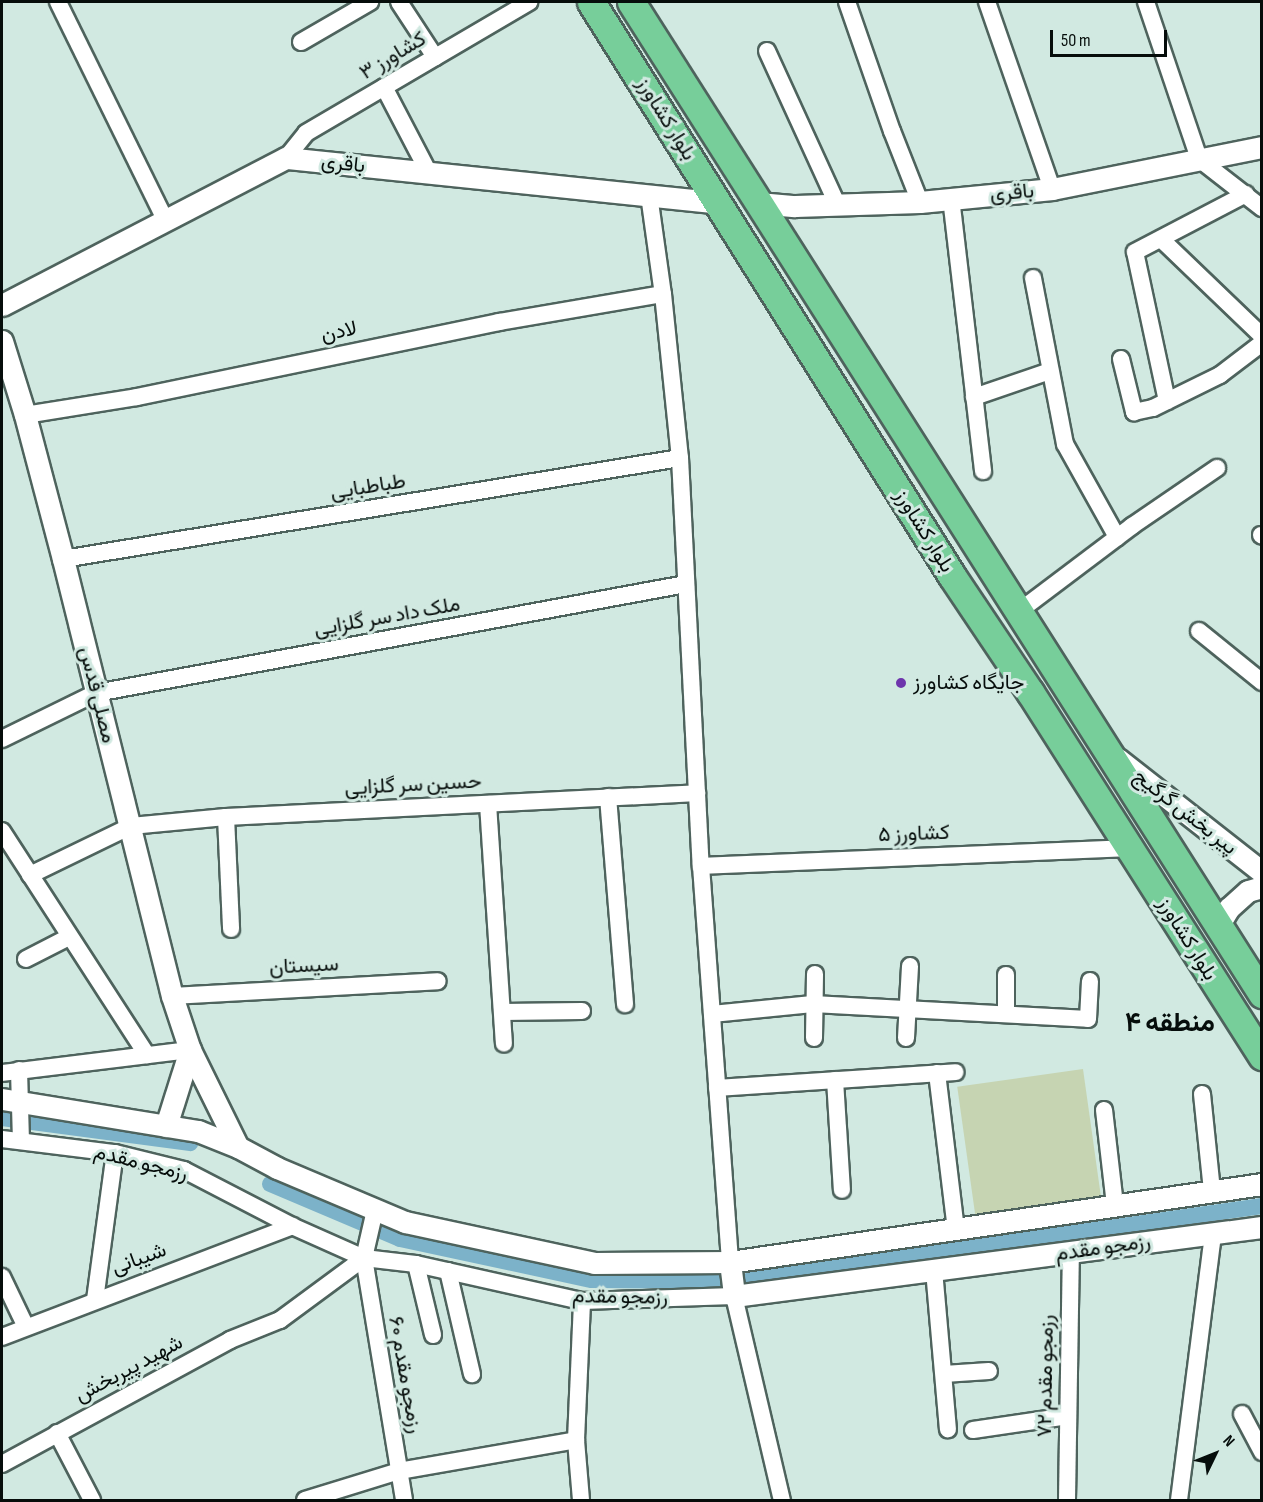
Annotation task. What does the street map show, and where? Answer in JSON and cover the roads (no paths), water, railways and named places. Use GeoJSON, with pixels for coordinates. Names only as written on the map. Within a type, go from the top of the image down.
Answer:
{"type":"FeatureCollection","features":[{"type":"Feature","properties":{"kind":"main road","name":"بلوار کشاورز"},"geometry":{"type":"LineString","coordinates":[[591,2],[952,576],[1030,692],[1262,1056]]}},
{"type":"Feature","properties":{"kind":"main road","name":"بلوار کشاورز"},"geometry":{"type":"LineString","coordinates":[[631,2],[1262,994]]}},
{"type":"Feature","properties":{"kind":"street"},"geometry":{"type":"LineString","coordinates":[[58,2],[165,219]]}},
{"type":"Feature","properties":{"kind":"street"},"geometry":{"type":"LineString","coordinates":[[301,42],[370,2]]}},
{"type":"Feature","properties":{"kind":"street"},"geometry":{"type":"LineString","coordinates":[[399,2],[435,57]]}},
{"type":"Feature","properties":{"kind":"street","name":"کشاورز ۳"},"geometry":{"type":"LineString","coordinates":[[286,158],[306,133],[525,2]]}},
{"type":"Feature","properties":{"kind":"street"},"geometry":{"type":"LineString","coordinates":[[847,2],[892,131],[920,202]]}},
{"type":"Feature","properties":{"kind":"street"},"geometry":{"type":"LineString","coordinates":[[987,2],[1052,189]]}},
{"type":"Feature","properties":{"kind":"street"},"geometry":{"type":"LineString","coordinates":[[1146,2],[1199,159],[1262,208]]}},
{"type":"Feature","properties":{"kind":"street"},"geometry":{"type":"LineString","coordinates":[[767,51],[837,204]]}},
{"type":"Feature","properties":{"kind":"street"},"geometry":{"type":"LineString","coordinates":[[384,87],[429,173]]}},
{"type":"Feature","properties":{"kind":"street","name":"باقری"},"geometry":{"type":"LineString","coordinates":[[758,203],[795,206],[920,202],[1052,189],[1262,147]]}},
{"type":"Feature","properties":{"kind":"street"},"geometry":{"type":"LineString","coordinates":[[2,305],[286,158]]}},
{"type":"Feature","properties":{"kind":"street","name":"باقری"},"geometry":{"type":"LineString","coordinates":[[286,158],[719,203]]}},
{"type":"Feature","properties":{"kind":"street"},"geometry":{"type":"LineString","coordinates":[[649,195],[663,294],[680,458],[701,866],[730,1262],[734,1296],[782,1500]]}},
{"type":"Feature","properties":{"kind":"street"},"geometry":{"type":"LineString","coordinates":[[1167,401],[1135,252],[1246,195]]}},
{"type":"Feature","properties":{"kind":"street"},"geometry":{"type":"LineString","coordinates":[[951,198],[983,471]]}},
{"type":"Feature","properties":{"kind":"street"},"geometry":{"type":"LineString","coordinates":[[1161,238],[1262,336]]}},
{"type":"Feature","properties":{"kind":"street"},"geometry":{"type":"LineString","coordinates":[[1033,278],[1065,444],[1117,537]]}},
{"type":"Feature","properties":{"kind":"street","name":"لادن"},"geometry":{"type":"LineString","coordinates":[[25,416],[137,397],[499,322],[663,294]]}},
{"type":"Feature","properties":{"kind":"street","name":"مصلی قدس"},"geometry":{"type":"LineString","coordinates":[[2,341],[25,416],[63,559],[172,996],[190,1050],[238,1147]]}},
{"type":"Feature","properties":{"kind":"street"},"geometry":{"type":"LineString","coordinates":[[1120,359],[1134,412],[1167,401],[1220,375],[1262,343]]}},
{"type":"Feature","properties":{"kind":"street"},"geometry":{"type":"LineString","coordinates":[[974,398],[1050,371]]}},
{"type":"Feature","properties":{"kind":"street","name":"طباطبایی"},"geometry":{"type":"LineString","coordinates":[[63,559],[680,458]]}},
{"type":"Feature","properties":{"kind":"street"},"geometry":{"type":"LineString","coordinates":[[1018,612],[1117,537],[1218,468]]}},
{"type":"Feature","properties":{"kind":"street","name":"ملک داد سر گلزایی"},"geometry":{"type":"LineString","coordinates":[[2,739],[96,693],[686,584]]}},
{"type":"Feature","properties":{"kind":"street"},"geometry":{"type":"LineString","coordinates":[[1199,631],[1262,682]]}},
{"type":"Feature","properties":{"kind":"street","name":"پیر بخش گرگیج"},"geometry":{"type":"LineString","coordinates":[[1108,752],[1262,872]]}},
{"type":"Feature","properties":{"kind":"street","name":"حسین سر گلزایی"},"geometry":{"type":"LineString","coordinates":[[131,826],[226,817],[697,793]]}},
{"type":"Feature","properties":{"kind":"street"},"geometry":{"type":"LineString","coordinates":[[608,797],[625,1004]]}},
{"type":"Feature","properties":{"kind":"street"},"geometry":{"type":"LineString","coordinates":[[488,804],[504,1043]]}},
{"type":"Feature","properties":{"kind":"street"},"geometry":{"type":"LineString","coordinates":[[226,817],[231,929]]}},
{"type":"Feature","properties":{"kind":"street"},"geometry":{"type":"LineString","coordinates":[[30,875],[131,826]]}},
{"type":"Feature","properties":{"kind":"street"},"geometry":{"type":"LineString","coordinates":[[2,831],[147,1055]]}},
{"type":"Feature","properties":{"kind":"street","name":"کشاورز ۵"},"geometry":{"type":"LineString","coordinates":[[701,866],[1129,848]]}},
{"type":"Feature","properties":{"kind":"street"},"geometry":{"type":"LineString","coordinates":[[1218,926],[1235,902],[1248,891],[1262,887]]}},
{"type":"Feature","properties":{"kind":"street"},"geometry":{"type":"LineString","coordinates":[[26,959],[69,936]]}},
{"type":"Feature","properties":{"kind":"street"},"geometry":{"type":"LineString","coordinates":[[906,1038],[910,966]]}},
{"type":"Feature","properties":{"kind":"street"},"geometry":{"type":"LineString","coordinates":[[814,1038],[815,974]]}},
{"type":"Feature","properties":{"kind":"street"},"geometry":{"type":"LineString","coordinates":[[1005,1014],[1006,975]]}},
{"type":"Feature","properties":{"kind":"street","name":"سیستان"},"geometry":{"type":"LineString","coordinates":[[172,996],[438,981]]}},
{"type":"Feature","properties":{"kind":"street"},"geometry":{"type":"LineString","coordinates":[[712,1014],[813,1004],[1089,1019],[1090,981]]}},
{"type":"Feature","properties":{"kind":"street"},"geometry":{"type":"LineString","coordinates":[[502,1012],[582,1011]]}},
{"type":"Feature","properties":{"kind":"street"},"geometry":{"type":"LineString","coordinates":[[2,1073],[190,1050],[166,1126]]}},
{"type":"Feature","properties":{"kind":"street"},"geometry":{"type":"LineString","coordinates":[[19,1070],[14,1101],[21,1139]]}},
{"type":"Feature","properties":{"kind":"street"},"geometry":{"type":"LineString","coordinates":[[717,1088],[955,1072]]}},
{"type":"Feature","properties":{"kind":"street"},"geometry":{"type":"LineString","coordinates":[[937,1073],[956,1229]]}},
{"type":"Feature","properties":{"kind":"street"},"geometry":{"type":"LineString","coordinates":[[835,1080],[842,1190]]}},
{"type":"Feature","properties":{"kind":"street"},"geometry":{"type":"LineString","coordinates":[[1202,1094],[1212,1191]]}},
{"type":"Feature","properties":{"kind":"street","name":"رزمجو مقدم"},"geometry":{"type":"LineString","coordinates":[[14,1101],[198,1131],[238,1147],[374,1215],[594,1263],[730,1262],[1262,1184]]}},
{"type":"Feature","properties":{"kind":"street"},"geometry":{"type":"LineString","coordinates":[[1104,1110],[1115,1206]]}},
{"type":"Feature","properties":{"kind":"street","name":"رزمجو مقدم"},"geometry":{"type":"LineString","coordinates":[[2,1139],[21,1139],[115,1153],[184,1170],[292,1226],[365,1252],[582,1301],[734,1296],[1262,1227]]}},
{"type":"Feature","properties":{"kind":"street"},"geometry":{"type":"LineString","coordinates":[[94,1300],[115,1153]]}},
{"type":"Feature","properties":{"kind":"street"},"geometry":{"type":"LineString","coordinates":[[365,1252],[374,1215]]}},
{"type":"Feature","properties":{"kind":"street","name":"شیبانی"},"geometry":{"type":"LineString","coordinates":[[2,1337],[292,1226]]}},
{"type":"Feature","properties":{"kind":"street"},"geometry":{"type":"LineString","coordinates":[[1179,1500],[1213,1233]]}},
{"type":"Feature","properties":{"kind":"street","name":"شهید پیربخش"},"geometry":{"type":"LineString","coordinates":[[2,1464],[230,1340],[280,1320],[365,1252]]}},
{"type":"Feature","properties":{"kind":"street","name":"رزمجو مقدم ۶۰"},"geometry":{"type":"LineString","coordinates":[[365,1252],[404,1500]]}},
{"type":"Feature","properties":{"kind":"street","name":"رزمجو مقدم ۷۲"},"geometry":{"type":"LineString","coordinates":[[1066,1500],[1071,1252]]}},
{"type":"Feature","properties":{"kind":"street"},"geometry":{"type":"LineString","coordinates":[[417,1264],[432,1335]]}},
{"type":"Feature","properties":{"kind":"street"},"geometry":{"type":"LineString","coordinates":[[934,1270],[948,1429]]}},
{"type":"Feature","properties":{"kind":"street"},"geometry":{"type":"LineString","coordinates":[[448,1271],[472,1374]]}},
{"type":"Feature","properties":{"kind":"street"},"geometry":{"type":"LineString","coordinates":[[2,1277],[26,1328]]}},
{"type":"Feature","properties":{"kind":"street"},"geometry":{"type":"LineString","coordinates":[[581,1500],[576,1440],[582,1301]]}},
{"type":"Feature","properties":{"kind":"street"},"geometry":{"type":"LineString","coordinates":[[944,1374],[989,1371]]}},
{"type":"Feature","properties":{"kind":"street"},"geometry":{"type":"LineString","coordinates":[[1242,1414],[1262,1452]]}},
{"type":"Feature","properties":{"kind":"street"},"geometry":{"type":"LineString","coordinates":[[973,1430],[1068,1416]]}},
{"type":"Feature","properties":{"kind":"street"},"geometry":{"type":"LineString","coordinates":[[57,1433],[92,1500]]}},
{"type":"Feature","properties":{"kind":"street"},"geometry":{"type":"LineString","coordinates":[[311,1499],[399,1471],[576,1440]]}},
{"type":"Feature","properties":{"kind":"waterway"},"geometry":{"type":"LineString","coordinates":[[2,1118],[190,1143]]}},
{"type":"Feature","properties":{"kind":"waterway"},"geometry":{"type":"LineString","coordinates":[[270,1184],[400,1239],[592,1280],[718,1281]]}},
{"type":"Feature","properties":{"kind":"waterway"},"geometry":{"type":"LineString","coordinates":[[751,1279],[1262,1206]]}},
{"type":"Feature","properties":{"kind":"place","name":"جایگاه کشاورز"},"geometry":{"type":"Point","coordinates":[901,683]}},
{"type":"Feature","properties":{"kind":"district","name":"منطقه ۴"},"geometry":{"type":"Point","coordinates":[1170,1024]}}]}
